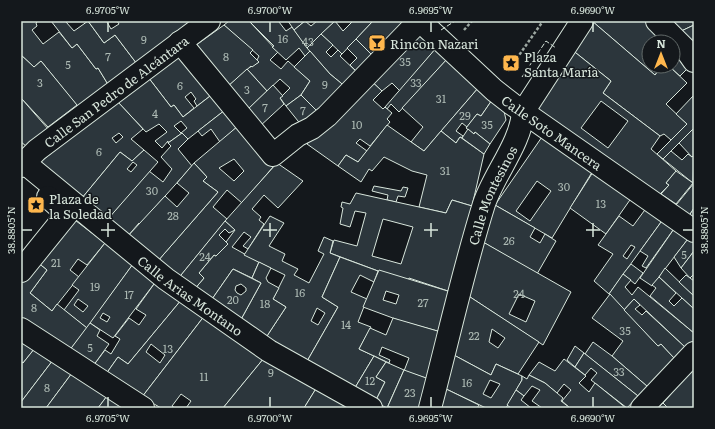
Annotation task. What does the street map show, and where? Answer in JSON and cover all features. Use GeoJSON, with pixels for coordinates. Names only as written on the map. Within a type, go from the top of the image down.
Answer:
{"type":"FeatureCollection","features":[{"type":"Feature","properties":{"kind":"street","name":"Calle San Pedro de Alcántara"},"geometry":{"type":"LineString","coordinates":[[22,166],[38,150],[209,21]]}},
{"type":"Feature","properties":{"kind":"street"},"geometry":{"type":"LineString","coordinates":[[180,42],[273,155],[298,135],[312,128],[327,116],[420,21]]}},
{"type":"Feature","properties":{"kind":"street","name":"Calle Soto Mancera"},"geometry":{"type":"LineString","coordinates":[[420,21],[494,90],[523,112],[694,231]]}},
{"type":"Feature","properties":{"kind":"street","name":"Calle Montesinos"},"geometry":{"type":"LineString","coordinates":[[430,408],[485,203],[504,160],[519,134],[523,112],[582,21]]}},
{"type":"Feature","properties":{"kind":"street"},"geometry":{"type":"LineString","coordinates":[[657,21],[687,51],[694,61]]}},
{"type":"Feature","properties":{"kind":"street"},"geometry":{"type":"LineString","coordinates":[[21,271],[67,214],[22,166]]}},
{"type":"Feature","properties":{"kind":"street","name":"Calle Arias Montano"},"geometry":{"type":"LineString","coordinates":[[22,166],[172,284],[268,351],[371,408]]}},
{"type":"Feature","properties":{"kind":"street"},"geometry":{"type":"LineString","coordinates":[[21,329],[143,408]]}},
{"type":"Feature","properties":{"kind":"street"},"geometry":{"type":"LineString","coordinates":[[642,408],[694,353]]}},
{"type":"Feature","properties":{"kind":"path"},"geometry":{"type":"LineString","coordinates":[[460,34],[472,21]]}},
{"type":"Feature","properties":{"kind":"path"},"geometry":{"type":"LineString","coordinates":[[504,76],[543,21]]}},
{"type":"Feature","properties":{"kind":"building"},"geometry":{"type":"Polygon","coordinates":[[[21,21],[38,21],[36,23],[37,26],[32,30],[43,44],[59,32],[72,48],[77,44],[96,69],[98,68],[109,86],[79,108],[41,61],[34,67],[21,55],[21,21]]]}},
{"type":"Feature","properties":{"kind":"building"},"geometry":{"type":"Polygon","coordinates":[[[51,21],[67,21],[66,22],[74,31],[88,21],[104,43],[115,35],[137,64],[109,86],[98,68],[96,69],[77,44],[72,48],[51,21]]]}},
{"type":"Feature","properties":{"kind":"building"},"geometry":{"type":"Polygon","coordinates":[[[88,21],[109,21],[107,22],[111,29],[119,24],[117,21],[191,21],[137,64],[115,35],[104,43],[88,21]]]}},
{"type":"Feature","properties":{"kind":"building"},"geometry":{"type":"Polygon","coordinates":[[[229,21],[249,21],[278,52],[270,60],[281,69],[288,61],[310,81],[301,95],[286,106],[280,98],[290,88],[280,79],[267,91],[247,69],[259,62],[257,60],[259,56],[224,25],[229,21]]]}},
{"type":"Feature","properties":{"kind":"building"},"geometry":{"type":"Polygon","coordinates":[[[249,21],[281,21],[279,22],[286,31],[292,27],[310,51],[305,56],[299,48],[286,60],[272,47],[274,46],[249,21]]]}},
{"type":"Feature","properties":{"kind":"building"},"geometry":{"type":"Polygon","coordinates":[[[288,21],[305,21],[294,30],[288,21]]]}},
{"type":"Feature","properties":{"kind":"building"},"geometry":{"type":"Polygon","coordinates":[[[305,21],[311,26],[317,21],[335,21],[307,48],[294,30],[305,21]]]}},
{"type":"Feature","properties":{"kind":"building"},"geometry":{"type":"Polygon","coordinates":[[[335,21],[343,31],[353,21],[373,21],[342,54],[321,34],[335,21]]]}},
{"type":"Feature","properties":{"kind":"building"},"geometry":{"type":"Polygon","coordinates":[[[373,21],[413,21],[376,59],[356,39],[373,21]]]}},
{"type":"Feature","properties":{"kind":"building"},"geometry":{"type":"Polygon","coordinates":[[[592,21],[650,21],[662,34],[641,34],[641,63],[592,21]]]}},
{"type":"Feature","properties":{"kind":"building"},"geometry":{"type":"Polygon","coordinates":[[[592,21],[641,63],[641,74],[677,74],[687,83],[666,104],[687,124],[671,140],[664,134],[660,136],[603,93],[611,81],[571,49],[592,21]]]}},
{"type":"Feature","properties":{"kind":"building"},"geometry":{"type":"Polygon","coordinates":[[[671,21],[694,21],[694,25],[677,33],[671,21]]]}},
{"type":"Feature","properties":{"kind":"building"},"geometry":{"type":"Polygon","coordinates":[[[224,25],[253,50],[250,53],[259,62],[252,67],[251,66],[226,88],[192,48],[224,25]]]}},
{"type":"Feature","properties":{"kind":"building"},"geometry":{"type":"Polygon","coordinates":[[[694,25],[694,44],[681,36],[681,34],[677,33],[694,25]]]}},
{"type":"Feature","properties":{"kind":"building"},"geometry":{"type":"Polygon","coordinates":[[[417,28],[437,47],[400,91],[392,83],[382,91],[369,79],[417,28]]]}},
{"type":"Feature","properties":{"kind":"building"},"geometry":{"type":"Polygon","coordinates":[[[321,34],[333,45],[326,52],[331,57],[338,50],[342,54],[340,56],[360,75],[347,88],[330,74],[307,48],[321,34]]]}},
{"type":"Feature","properties":{"kind":"building"},"geometry":{"type":"Polygon","coordinates":[[[356,39],[376,59],[360,75],[350,65],[357,58],[347,48],[356,39]]]}},
{"type":"Feature","properties":{"kind":"building"},"geometry":{"type":"Polygon","coordinates":[[[437,47],[448,58],[399,112],[391,104],[387,109],[385,107],[437,47]]]}},
{"type":"Feature","properties":{"kind":"building"},"geometry":{"type":"Polygon","coordinates":[[[571,49],[611,81],[603,93],[660,136],[651,149],[676,171],[666,183],[669,185],[657,197],[531,111],[571,49]],[[601,101],[581,128],[608,148],[628,121],[601,101]]]}},
{"type":"Feature","properties":{"kind":"building"},"geometry":{"type":"Polygon","coordinates":[[[310,51],[330,74],[347,88],[320,114],[301,95],[310,81],[294,67],[310,51]]]}},
{"type":"Feature","properties":{"kind":"building"},"geometry":{"type":"Polygon","coordinates":[[[180,52],[214,93],[197,106],[194,101],[196,99],[191,92],[185,97],[194,108],[183,117],[174,105],[171,107],[148,77],[180,52]]]}},
{"type":"Feature","properties":{"kind":"building"},"geometry":{"type":"Polygon","coordinates":[[[21,55],[34,67],[41,61],[77,105],[48,127],[21,98],[21,55]]]}},
{"type":"Feature","properties":{"kind":"building"},"geometry":{"type":"Polygon","coordinates":[[[448,58],[479,87],[424,151],[411,142],[423,127],[402,108],[448,58]]]}},
{"type":"Feature","properties":{"kind":"building"},"geometry":{"type":"Polygon","coordinates":[[[681,58],[691,65],[680,76],[678,74],[681,74],[681,58]]]}},
{"type":"Feature","properties":{"kind":"building"},"geometry":{"type":"Polygon","coordinates":[[[247,69],[267,91],[246,111],[226,88],[247,69]]]}},
{"type":"Feature","properties":{"kind":"building"},"geometry":{"type":"Polygon","coordinates":[[[148,77],[171,107],[174,105],[183,117],[214,93],[225,110],[188,139],[182,133],[168,143],[168,141],[162,148],[155,141],[167,132],[159,124],[146,132],[117,101],[148,77]],[[181,121],[174,126],[181,133],[187,128],[181,121]]]}},
{"type":"Feature","properties":{"kind":"building"},"geometry":{"type":"Polygon","coordinates":[[[369,79],[382,91],[373,100],[383,109],[385,107],[392,113],[387,119],[390,122],[370,146],[360,139],[356,143],[367,151],[358,162],[346,155],[338,166],[307,144],[369,79]]]}},
{"type":"Feature","properties":{"kind":"building"},"geometry":{"type":"Polygon","coordinates":[[[273,85],[283,96],[280,98],[284,104],[259,127],[246,111],[273,85]]]}},
{"type":"Feature","properties":{"kind":"building"},"geometry":{"type":"Polygon","coordinates":[[[479,87],[492,100],[481,116],[477,114],[467,127],[462,123],[456,131],[463,136],[462,138],[460,137],[456,143],[441,131],[479,87]]]}},
{"type":"Feature","properties":{"kind":"building"},"geometry":{"type":"Polygon","coordinates":[[[301,95],[320,114],[302,126],[286,106],[301,95]]]}},
{"type":"Feature","properties":{"kind":"building"},"geometry":{"type":"Polygon","coordinates":[[[694,95],[694,128],[663,159],[657,154],[687,124],[676,114],[694,95]]]}},
{"type":"Feature","properties":{"kind":"building"},"geometry":{"type":"Polygon","coordinates":[[[21,98],[49,130],[26,146],[21,142],[21,98]]]}},
{"type":"Feature","properties":{"kind":"building"},"geometry":{"type":"Polygon","coordinates":[[[492,100],[504,111],[506,120],[490,144],[475,132],[474,134],[466,128],[477,114],[481,116],[492,100]]]}},
{"type":"Feature","properties":{"kind":"building"},"geometry":{"type":"Polygon","coordinates":[[[117,101],[143,129],[131,139],[144,150],[132,161],[120,152],[82,198],[39,163],[117,101]],[[119,133],[112,138],[116,143],[123,137],[119,133]]]}},
{"type":"Feature","properties":{"kind":"building"},"geometry":{"type":"Polygon","coordinates":[[[225,110],[238,126],[220,142],[211,129],[202,136],[198,131],[225,110]]]}},
{"type":"Feature","properties":{"kind":"building"},"geometry":{"type":"Polygon","coordinates":[[[387,125],[424,151],[441,131],[456,143],[460,137],[484,154],[472,206],[452,200],[446,213],[419,207],[427,175],[412,171],[384,157],[372,171],[369,169],[361,182],[338,166],[346,155],[358,162],[387,125]]]}},
{"type":"Feature","properties":{"kind":"building"},"geometry":{"type":"Polygon","coordinates":[[[238,126],[273,167],[242,203],[227,190],[213,207],[227,219],[177,280],[157,262],[218,192],[203,181],[207,177],[194,163],[238,126]],[[234,159],[219,168],[234,181],[244,171],[234,159]]]}},
{"type":"Feature","properties":{"kind":"building"},"geometry":{"type":"Polygon","coordinates":[[[694,128],[694,155],[692,157],[679,143],[694,128]]]}},
{"type":"Feature","properties":{"kind":"building"},"geometry":{"type":"Polygon","coordinates":[[[468,129],[474,134],[475,132],[490,144],[484,154],[462,138],[468,129]]]}},
{"type":"Feature","properties":{"kind":"building"},"geometry":{"type":"Polygon","coordinates":[[[182,133],[188,139],[178,149],[192,166],[127,237],[107,220],[149,171],[163,182],[172,169],[161,157],[171,146],[168,143],[182,133]]]}},
{"type":"Feature","properties":{"kind":"building"},"geometry":{"type":"Polygon","coordinates":[[[544,134],[594,169],[552,238],[495,205],[544,134]],[[537,181],[516,211],[530,221],[551,191],[537,181]]]}},
{"type":"Feature","properties":{"kind":"building"},"geometry":{"type":"Polygon","coordinates":[[[144,150],[158,162],[107,220],[82,198],[120,152],[132,161],[144,150]],[[133,162],[127,169],[131,172],[137,165],[133,162]]]}},
{"type":"Feature","properties":{"kind":"building"},"geometry":{"type":"Polygon","coordinates":[[[671,151],[682,160],[688,154],[692,157],[694,155],[693,183],[663,159],[671,151]]]}},
{"type":"Feature","properties":{"kind":"building"},"geometry":{"type":"Polygon","coordinates":[[[194,163],[207,177],[203,181],[218,192],[157,262],[127,237],[165,196],[177,207],[189,193],[177,183],[194,163]]]}},
{"type":"Feature","properties":{"kind":"building"},"geometry":{"type":"Polygon","coordinates":[[[277,163],[303,181],[278,208],[264,195],[252,209],[261,217],[259,220],[264,224],[248,249],[243,246],[251,237],[244,232],[232,247],[259,262],[252,278],[233,269],[210,302],[193,291],[204,278],[199,273],[214,255],[216,256],[228,244],[226,242],[235,230],[225,221],[277,163]]]}},
{"type":"Feature","properties":{"kind":"building"},"geometry":{"type":"Polygon","coordinates":[[[676,171],[693,183],[676,204],[661,194],[669,185],[666,183],[676,171]]]}},
{"type":"Feature","properties":{"kind":"building"},"geometry":{"type":"Polygon","coordinates":[[[593,172],[632,197],[606,234],[570,208],[593,172]]]}},
{"type":"Feature","properties":{"kind":"building"},"geometry":{"type":"Polygon","coordinates":[[[694,183],[694,208],[687,219],[672,210],[694,183]]]}},
{"type":"Feature","properties":{"kind":"building"},"geometry":{"type":"Polygon","coordinates":[[[374,186],[401,191],[403,187],[408,188],[405,197],[398,196],[396,202],[387,200],[388,195],[372,191],[374,186]]]}},
{"type":"Feature","properties":{"kind":"building"},"geometry":{"type":"Polygon","coordinates":[[[356,193],[446,213],[452,200],[472,206],[451,292],[409,278],[408,280],[378,271],[330,253],[334,240],[357,246],[366,213],[355,211],[350,227],[340,224],[343,208],[341,207],[342,202],[350,204],[356,193]],[[383,219],[372,256],[401,264],[413,227],[383,219]]]}},
{"type":"Feature","properties":{"kind":"building"},"geometry":{"type":"Polygon","coordinates":[[[495,205],[535,228],[530,237],[540,243],[545,234],[556,241],[537,274],[483,242],[495,205]]]}},
{"type":"Feature","properties":{"kind":"building"},"geometry":{"type":"Polygon","coordinates":[[[647,207],[664,218],[609,294],[594,281],[613,254],[598,245],[619,216],[633,226],[647,207]],[[631,245],[623,256],[627,259],[635,247],[631,245]]]}},
{"type":"Feature","properties":{"kind":"building"},"geometry":{"type":"Polygon","coordinates":[[[694,208],[694,223],[687,219],[694,208]]]}},
{"type":"Feature","properties":{"kind":"building"},"geometry":{"type":"Polygon","coordinates":[[[67,214],[105,243],[87,265],[78,259],[70,270],[79,277],[52,311],[30,293],[47,270],[32,258],[67,214]]]}},
{"type":"Feature","properties":{"kind":"building"},"geometry":{"type":"Polygon","coordinates":[[[270,216],[284,223],[269,246],[285,254],[282,261],[298,269],[294,275],[309,283],[324,254],[318,251],[324,237],[333,241],[330,253],[340,257],[322,297],[338,307],[306,363],[265,339],[286,307],[273,299],[285,275],[244,255],[270,216]],[[317,308],[311,321],[318,325],[325,313],[317,308]]]}},
{"type":"Feature","properties":{"kind":"building"},"geometry":{"type":"Polygon","coordinates":[[[664,218],[676,226],[646,268],[642,266],[648,256],[640,251],[664,218]]]}},
{"type":"Feature","properties":{"kind":"building"},"geometry":{"type":"Polygon","coordinates":[[[225,221],[235,230],[229,233],[225,229],[219,235],[228,244],[216,256],[214,255],[199,273],[204,278],[193,291],[177,280],[225,221]]]}},
{"type":"Feature","properties":{"kind":"building"},"geometry":{"type":"Polygon","coordinates":[[[676,226],[691,235],[652,286],[640,278],[676,226]]]}},
{"type":"Feature","properties":{"kind":"building"},"geometry":{"type":"Polygon","coordinates":[[[691,235],[694,238],[694,251],[681,268],[674,257],[691,235]]]}},
{"type":"Feature","properties":{"kind":"building"},"geometry":{"type":"Polygon","coordinates":[[[483,242],[571,292],[543,345],[467,295],[483,242]],[[519,294],[509,314],[526,322],[535,301],[519,294]]]}},
{"type":"Feature","properties":{"kind":"building"},"geometry":{"type":"Polygon","coordinates":[[[105,243],[133,264],[87,328],[64,310],[79,290],[72,285],[105,243]],[[78,299],[74,305],[83,312],[88,306],[78,299]]]}},
{"type":"Feature","properties":{"kind":"building"},"geometry":{"type":"Polygon","coordinates":[[[694,251],[694,274],[690,278],[681,268],[694,251]]]}},
{"type":"Feature","properties":{"kind":"building"},"geometry":{"type":"Polygon","coordinates":[[[340,257],[378,271],[374,282],[360,275],[351,292],[367,299],[358,322],[371,327],[359,349],[374,356],[353,391],[306,363],[338,307],[322,297],[340,257]]]}},
{"type":"Feature","properties":{"kind":"building"},"geometry":{"type":"Polygon","coordinates":[[[32,258],[47,270],[30,293],[52,311],[57,304],[87,328],[69,351],[21,321],[21,271],[32,258]]]}},
{"type":"Feature","properties":{"kind":"building"},"geometry":{"type":"Polygon","coordinates":[[[259,262],[271,268],[266,278],[268,282],[279,288],[273,299],[286,307],[265,339],[239,323],[261,283],[252,278],[259,262]]]}},
{"type":"Feature","properties":{"kind":"building"},"geometry":{"type":"Polygon","coordinates":[[[133,264],[157,280],[113,338],[90,323],[133,264]],[[103,313],[100,318],[107,322],[110,317],[103,313]]]}},
{"type":"Feature","properties":{"kind":"building"},"geometry":{"type":"Polygon","coordinates":[[[631,264],[643,273],[635,284],[623,274],[631,264]]]}},
{"type":"Feature","properties":{"kind":"building"},"geometry":{"type":"Polygon","coordinates":[[[665,268],[694,296],[694,309],[659,277],[665,268]]]}},
{"type":"Feature","properties":{"kind":"building"},"geometry":{"type":"Polygon","coordinates":[[[233,269],[261,283],[239,323],[210,302],[233,269]],[[241,284],[236,286],[235,290],[241,295],[246,291],[246,288],[241,284]]]}},
{"type":"Feature","properties":{"kind":"building"},"geometry":{"type":"Polygon","coordinates":[[[379,270],[451,292],[441,332],[401,321],[363,307],[379,270]],[[386,291],[383,300],[396,304],[399,295],[386,291]]]}},
{"type":"Feature","properties":{"kind":"building"},"geometry":{"type":"Polygon","coordinates":[[[623,274],[631,280],[625,287],[632,295],[638,287],[694,333],[694,340],[686,348],[634,299],[624,310],[609,294],[623,274]]]}},
{"type":"Feature","properties":{"kind":"building"},"geometry":{"type":"Polygon","coordinates":[[[686,275],[694,281],[694,296],[679,282],[686,275]]]}},
{"type":"Feature","properties":{"kind":"building"},"geometry":{"type":"Polygon","coordinates":[[[659,277],[676,293],[669,301],[674,306],[682,298],[694,309],[694,333],[650,296],[656,288],[652,285],[659,277]]]}},
{"type":"Feature","properties":{"kind":"building"},"geometry":{"type":"Polygon","coordinates":[[[157,280],[182,299],[128,364],[118,357],[106,374],[93,366],[105,350],[111,354],[120,339],[115,336],[129,318],[139,325],[146,315],[136,309],[157,280]]]}},
{"type":"Feature","properties":{"kind":"building"},"geometry":{"type":"Polygon","coordinates":[[[610,294],[658,346],[661,344],[675,359],[648,387],[612,356],[623,341],[592,318],[610,294]]]}},
{"type":"Feature","properties":{"kind":"building"},"geometry":{"type":"Polygon","coordinates":[[[467,295],[539,342],[518,374],[496,364],[491,375],[452,354],[467,295]],[[492,329],[489,342],[498,348],[505,338],[492,329]]]}},
{"type":"Feature","properties":{"kind":"building"},"geometry":{"type":"Polygon","coordinates":[[[182,299],[205,315],[142,397],[106,374],[118,357],[128,364],[182,299]],[[151,344],[146,352],[160,363],[165,355],[151,344]]]}},
{"type":"Feature","properties":{"kind":"building"},"geometry":{"type":"Polygon","coordinates":[[[634,299],[640,305],[635,309],[642,315],[646,311],[686,348],[675,359],[661,344],[658,346],[624,310],[634,299]]]}},
{"type":"Feature","properties":{"kind":"building"},"geometry":{"type":"Polygon","coordinates":[[[205,315],[264,358],[223,408],[186,408],[191,401],[181,394],[172,406],[175,408],[161,408],[142,397],[205,315]]]}},
{"type":"Feature","properties":{"kind":"building"},"geometry":{"type":"Polygon","coordinates":[[[393,318],[441,332],[429,379],[404,371],[409,358],[382,347],[379,355],[390,360],[389,363],[359,349],[370,328],[386,335],[393,318]]]}},
{"type":"Feature","properties":{"kind":"building"},"geometry":{"type":"Polygon","coordinates":[[[90,323],[100,330],[97,336],[109,344],[93,366],[69,351],[90,323]]]}},
{"type":"Feature","properties":{"kind":"building"},"geometry":{"type":"Polygon","coordinates":[[[21,338],[35,348],[23,363],[21,362],[21,338]]]}},
{"type":"Feature","properties":{"kind":"building"},"geometry":{"type":"Polygon","coordinates":[[[593,342],[648,387],[638,396],[585,354],[593,342]]]}},
{"type":"Feature","properties":{"kind":"building"},"geometry":{"type":"Polygon","coordinates":[[[575,346],[584,353],[575,367],[567,360],[575,346]]]}},
{"type":"Feature","properties":{"kind":"building"},"geometry":{"type":"Polygon","coordinates":[[[35,348],[53,360],[21,402],[21,362],[23,363],[35,348]]]}},
{"type":"Feature","properties":{"kind":"building"},"geometry":{"type":"Polygon","coordinates":[[[584,353],[638,396],[627,408],[591,380],[597,373],[591,368],[585,375],[575,367],[584,353]]]}},
{"type":"Feature","properties":{"kind":"building"},"geometry":{"type":"Polygon","coordinates":[[[452,354],[491,375],[496,364],[522,376],[522,380],[506,408],[486,408],[444,388],[452,354]],[[490,380],[483,394],[491,398],[500,384],[490,380]]]}},
{"type":"Feature","properties":{"kind":"building"},"geometry":{"type":"Polygon","coordinates":[[[374,356],[386,362],[376,377],[385,382],[375,402],[353,391],[374,356]]]}},
{"type":"Feature","properties":{"kind":"building"},"geometry":{"type":"Polygon","coordinates":[[[264,358],[317,387],[304,408],[223,408],[264,358]]]}},
{"type":"Feature","properties":{"kind":"building"},"geometry":{"type":"Polygon","coordinates":[[[564,359],[586,376],[579,383],[589,392],[595,383],[626,408],[570,408],[562,401],[571,390],[564,384],[557,393],[545,383],[529,375],[539,362],[555,371],[564,359]]]}},
{"type":"Feature","properties":{"kind":"building"},"geometry":{"type":"Polygon","coordinates":[[[53,360],[72,373],[46,408],[21,408],[21,402],[53,360]]]}},
{"type":"Feature","properties":{"kind":"building"},"geometry":{"type":"Polygon","coordinates":[[[386,362],[404,370],[387,408],[375,402],[385,382],[376,377],[386,362]]]}},
{"type":"Feature","properties":{"kind":"building"},"geometry":{"type":"Polygon","coordinates":[[[694,365],[694,408],[668,408],[663,403],[671,394],[668,392],[694,365]]]}},
{"type":"Feature","properties":{"kind":"building"},"geometry":{"type":"Polygon","coordinates":[[[404,370],[429,379],[421,408],[392,408],[388,406],[404,370]]]}},
{"type":"Feature","properties":{"kind":"building"},"geometry":{"type":"Polygon","coordinates":[[[72,373],[107,396],[98,408],[46,408],[72,373]]]}},
{"type":"Feature","properties":{"kind":"building"},"geometry":{"type":"Polygon","coordinates":[[[529,375],[545,383],[563,398],[561,401],[570,408],[542,408],[532,401],[540,390],[532,386],[524,396],[516,390],[522,380],[522,376],[527,379],[529,375]]]}},
{"type":"Feature","properties":{"kind":"building"},"geometry":{"type":"Polygon","coordinates":[[[317,387],[355,408],[304,408],[317,387]]]}},
{"type":"Feature","properties":{"kind":"building"},"geometry":{"type":"Polygon","coordinates":[[[444,388],[479,405],[477,408],[440,408],[444,388]]]}},
{"type":"Feature","properties":{"kind":"building"},"geometry":{"type":"Polygon","coordinates":[[[516,390],[524,396],[521,400],[531,408],[511,408],[507,405],[516,390]]]}},
{"type":"Feature","properties":{"kind":"building"},"geometry":{"type":"Polygon","coordinates":[[[107,396],[126,408],[98,408],[107,396]]]}},
{"type":"Feature","properties":{"kind":"building"},"geometry":{"type":"Polygon","coordinates":[[[663,403],[668,408],[657,408],[663,403]]]}},
{"type":"Feature","properties":{"kind":"fence"},"geometry":{"type":"LineString","coordinates":[[441,30],[455,21]]}},
{"type":"Feature","properties":{"kind":"fence"},"geometry":{"type":"LineString","coordinates":[[522,77],[546,41],[556,48]]}},
{"type":"Feature","properties":{"kind":"place","name":"Rincon Nazari"},"geometry":{"type":"Point","coordinates":[377,43]}},
{"type":"Feature","properties":{"kind":"place","name":"Plaza Santa María"},"geometry":{"type":"Point","coordinates":[511,63]}},
{"type":"Feature","properties":{"kind":"place","name":"Plaza de la Soledad"},"geometry":{"type":"Point","coordinates":[36,205]}}]}
